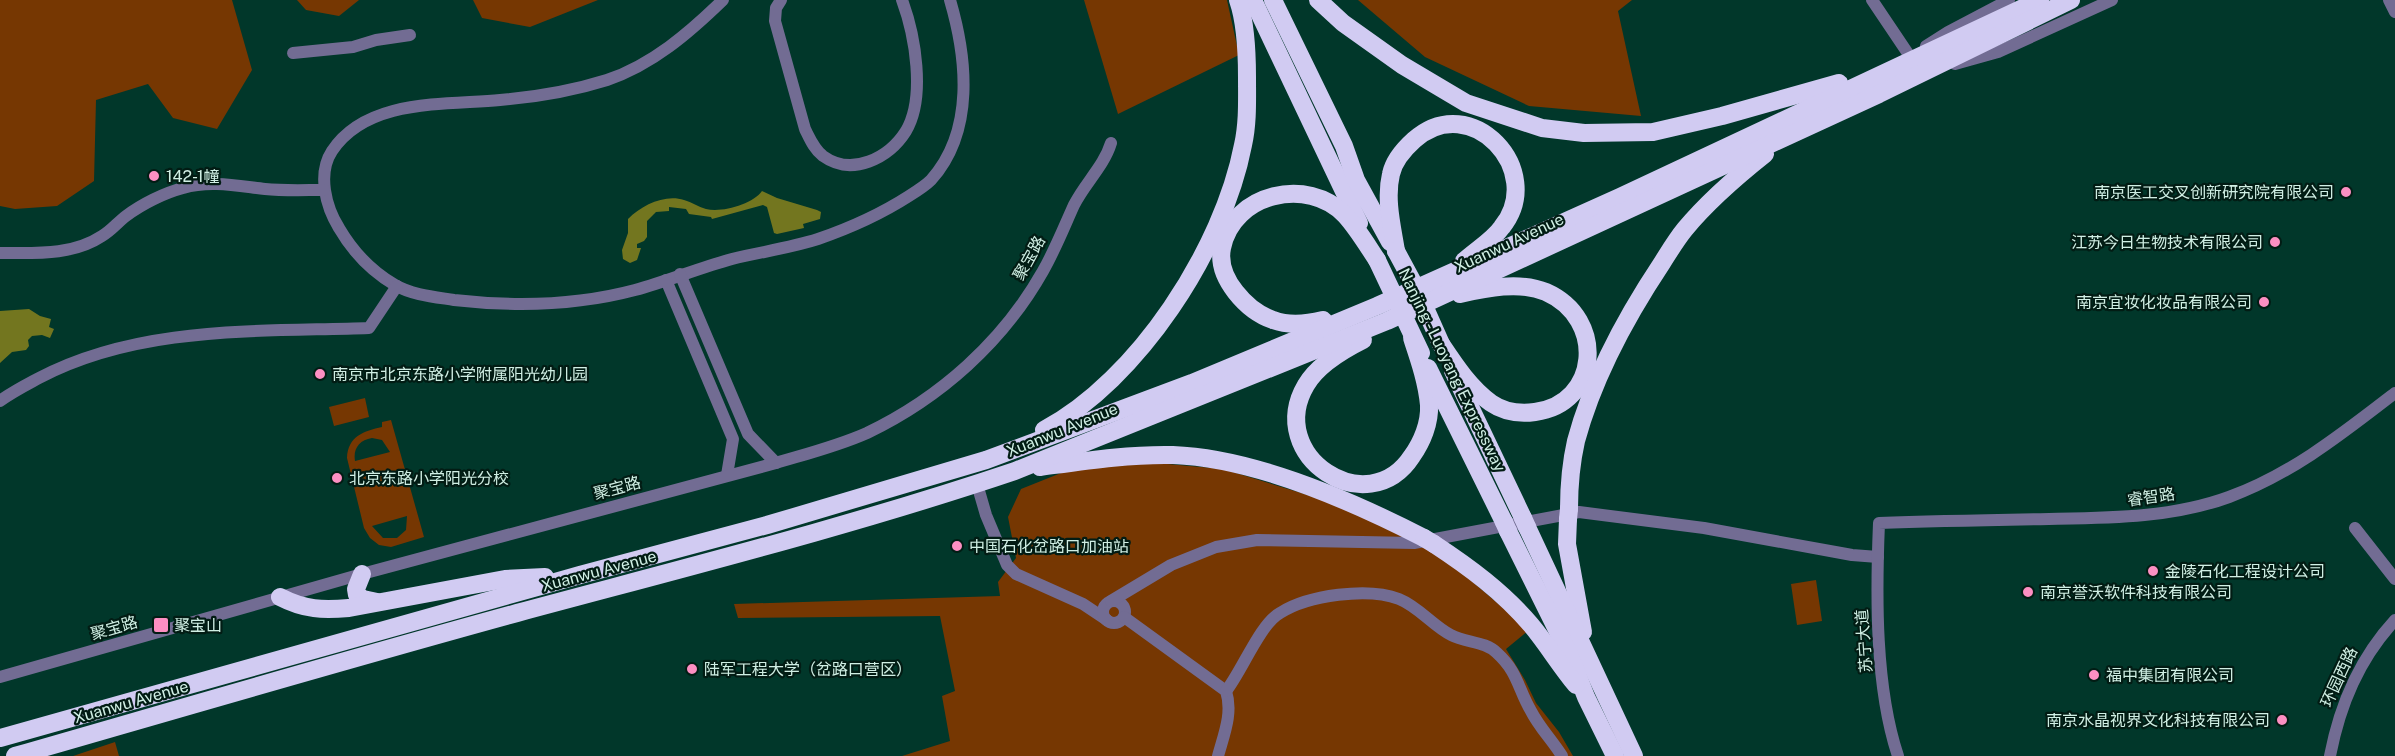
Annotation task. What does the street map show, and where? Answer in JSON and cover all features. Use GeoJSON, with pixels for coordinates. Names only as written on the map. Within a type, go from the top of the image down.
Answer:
{"type":"FeatureCollection","features":[{"type":"Feature","properties":{"kind":"highway"},"geometry":{"type":"LineString","coordinates":[[986,460],[1051,426],[1117,374],[1180,296],[1208,247],[1230,192],[1243,145],[1247,112],[1247,59],[1238,0]]}},
{"type":"Feature","properties":{"kind":"highway","name":"Nanjing - Luoyang Expressway"},"geometry":{"type":"LineString","coordinates":[[1253,0],[1411,332],[1419,354],[1570,656],[1586,697],[1615,756]]}},
{"type":"Feature","properties":{"kind":"highway","name":"Nanjing - Luoyang Expressway"},"geometry":{"type":"LineString","coordinates":[[1273,0],[1344,146],[1356,180],[1417,290],[1590,666],[1634,756]]}},
{"type":"Feature","properties":{"kind":"highway"},"geometry":{"type":"LineString","coordinates":[[1318,0],[1343,22],[1402,64],[1466,103],[1552,130],[1584,133],[1653,132],[1801,95],[1906,61]]}},
{"type":"Feature","properties":{"kind":"highway","name":"Xuanwu Avenue"},"geometry":{"type":"LineString","coordinates":[[0,738],[580,574],[767,525],[986,460],[1192,383],[1377,306],[1620,197],[1906,61],[2034,8],[2071,0]]}},
{"type":"Feature","properties":{"kind":"highway","name":"Xuanwu Avenue"},"geometry":{"type":"LineString","coordinates":[[15,756],[437,635],[776,543],[1015,471],[1388,321],[1922,73],[2034,8]]}},
{"type":"Feature","properties":{"kind":"highway"},"geometry":{"type":"LineString","coordinates":[[1396,251],[1388,198],[1391,172],[1403,150],[1421,134],[1445,125],[1468,125],[1485,132],[1510,161],[1516,185],[1513,206],[1503,227],[1448,275]]}},
{"type":"Feature","properties":{"kind":"highway"},"geometry":{"type":"LineString","coordinates":[[1590,666],[1568,544],[1568,514],[1569,483],[1576,441],[1594,392],[1614,344],[1644,290],[1684,230],[1722,189],[1775,146],[1799,130]]}},
{"type":"Feature","properties":{"kind":"highway"},"geometry":{"type":"LineString","coordinates":[[1377,260],[1345,214],[1312,194],[1286,193],[1258,201],[1235,219],[1222,249],[1225,278],[1248,307],[1274,321],[1305,325],[1377,306]]}},
{"type":"Feature","properties":{"kind":"highway"},"geometry":{"type":"LineString","coordinates":[[1419,354],[1429,406],[1425,432],[1407,464],[1395,474],[1378,482],[1358,484],[1325,474],[1311,460],[1300,440],[1297,406],[1306,384],[1322,367],[1352,345],[1387,327],[1419,305],[1500,287],[1545,292],[1578,316],[1583,325],[1588,346],[1586,370],[1569,396],[1555,406],[1542,411],[1513,413],[1492,404],[1477,390],[1459,371],[1441,344]]}},
{"type":"Feature","properties":{"kind":"highway"},"geometry":{"type":"LineString","coordinates":[[1015,471],[1131,457],[1174,455],[1265,472],[1329,494],[1429,541],[1473,570],[1512,605],[1531,626],[1586,697]]}},
{"type":"Feature","properties":{"kind":"highway"},"geometry":{"type":"LineString","coordinates":[[362,574],[356,589],[357,595],[363,599],[382,603]]}},
{"type":"Feature","properties":{"kind":"highway"},"geometry":{"type":"LineString","coordinates":[[280,597],[298,606],[323,610],[350,608],[505,579],[580,574]]}},
{"type":"Feature","properties":{"kind":"street"},"geometry":{"type":"LineString","coordinates":[[723,0],[692,31],[653,58],[610,79],[566,91],[500,100],[418,105],[379,117],[352,130],[330,153],[324,190],[336,224],[356,255],[397,286],[430,297],[496,305],[565,304],[636,290],[680,274],[816,239],[880,215],[929,183],[950,155],[964,100],[961,49],[950,0]]}},
{"type":"Feature","properties":{"kind":"street"},"geometry":{"type":"LineString","coordinates":[[781,0],[776,8],[775,21],[809,137],[822,155],[835,163],[856,165],[869,163],[890,150],[906,130],[914,107],[917,74],[913,32],[902,0]]}},
{"type":"Feature","properties":{"kind":"street"},"geometry":{"type":"LineString","coordinates":[[1872,0],[1906,61],[1948,32],[2009,0]]}},
{"type":"Feature","properties":{"kind":"street"},"geometry":{"type":"LineString","coordinates":[[1922,73],[1998,52],[2112,0]]}},
{"type":"Feature","properties":{"kind":"street"},"geometry":{"type":"LineString","coordinates":[[2389,0],[2395,12]]}},
{"type":"Feature","properties":{"kind":"street"},"geometry":{"type":"LineString","coordinates":[[294,53],[353,47],[376,40],[410,35]]}},
{"type":"Feature","properties":{"kind":"street","name":"聚宝路"},"geometry":{"type":"LineString","coordinates":[[0,677],[362,574],[776,463],[847,440],[903,413],[937,391],[985,350],[1016,312],[1043,271],[1077,199],[1108,154],[1111,143]]}},
{"type":"Feature","properties":{"kind":"street"},"geometry":{"type":"LineString","coordinates":[[0,253],[36,254],[75,249],[101,237],[128,214],[159,197],[184,187],[212,184],[266,189],[324,190]]}},
{"type":"Feature","properties":{"kind":"street"},"geometry":{"type":"LineString","coordinates":[[680,274],[748,434],[776,463]]}},
{"type":"Feature","properties":{"kind":"street"},"geometry":{"type":"LineString","coordinates":[[666,280],[733,439],[727,476]]}},
{"type":"Feature","properties":{"kind":"street"},"geometry":{"type":"LineString","coordinates":[[0,401],[61,367],[126,345],[191,334],[369,328],[397,286]]}},
{"type":"Feature","properties":{"kind":"street","name":"睿智路"},"geometry":{"type":"LineString","coordinates":[[1880,523],[2120,518],[2202,505],[2229,497],[2278,476],[2316,453],[2395,393]]}},
{"type":"Feature","properties":{"kind":"street"},"geometry":{"type":"LineString","coordinates":[[977,484],[986,515],[1007,565],[1016,574],[1083,604],[1107,620],[1116,623],[1124,614],[1129,589]]}},
{"type":"Feature","properties":{"kind":"street"},"geometry":{"type":"LineString","coordinates":[[1107,620],[1103,611],[1109,602],[1171,565],[1215,547],[1257,540],[1414,543],[1579,512],[1704,528],[1832,552],[1878,557]]}},
{"type":"Feature","properties":{"kind":"street","name":"苏宁大道"},"geometry":{"type":"LineString","coordinates":[[1880,523],[1879,617],[1884,686],[1890,731],[1898,756]]}},
{"type":"Feature","properties":{"kind":"street"},"geometry":{"type":"LineString","coordinates":[[2355,528],[2395,579]]}},
{"type":"Feature","properties":{"kind":"street"},"geometry":{"type":"LineString","coordinates":[[1226,691],[1237,677],[1270,621],[1279,613],[1305,603],[1347,594],[1389,597],[1412,607],[1454,637],[1486,645],[1496,651],[1512,669],[1531,713],[1562,756]]}},
{"type":"Feature","properties":{"kind":"street"},"geometry":{"type":"LineString","coordinates":[[1083,604],[1120,602],[1124,614],[1226,691],[1229,712],[1218,756]]}},
{"type":"Feature","properties":{"kind":"street","name":"环园西路"},"geometry":{"type":"LineString","coordinates":[[2330,756],[2336,723],[2355,678],[2374,644],[2395,620]]}},
{"type":"Feature","properties":{"kind":"shaded area"},"geometry":{"type":"Polygon","coordinates":[[[0,0],[232,0],[252,70],[217,129],[173,118],[148,84],[96,100],[94,181],[57,206],[15,209],[0,206],[0,0]]]}},
{"type":"Feature","properties":{"kind":"shaded area"},"geometry":{"type":"Polygon","coordinates":[[[297,0],[359,0],[339,16],[306,10],[297,0]]]}},
{"type":"Feature","properties":{"kind":"shaded area"},"geometry":{"type":"Polygon","coordinates":[[[473,0],[598,0],[530,27],[482,18],[473,0]]]}},
{"type":"Feature","properties":{"kind":"shaded area"},"geometry":{"type":"Polygon","coordinates":[[[1084,0],[1227,0],[1239,55],[1118,114],[1084,0]]]}},
{"type":"Feature","properties":{"kind":"shaded area"},"geometry":{"type":"Polygon","coordinates":[[[1358,0],[1632,0],[1618,11],[1641,116],[1529,106],[1425,57],[1358,0]]]}},
{"type":"Feature","properties":{"kind":"shaded area"},"geometry":{"type":"Polygon","coordinates":[[[762,191],[817,210],[821,212],[820,219],[803,224],[804,228],[777,234],[774,233],[767,207],[763,205],[712,219],[689,214],[686,209],[669,207],[669,211],[656,212],[647,221],[647,237],[637,244],[637,248],[641,248],[637,260],[630,263],[623,259],[622,250],[628,233],[628,219],[647,205],[669,198],[687,201],[706,209],[720,210],[752,200],[762,191]]]}},
{"type":"Feature","properties":{"kind":"shaded area"},"geometry":{"type":"Polygon","coordinates":[[[29,309],[40,316],[51,319],[49,327],[54,329],[50,338],[42,335],[32,336],[28,340],[29,346],[26,350],[12,352],[0,363],[0,311],[29,309]]]}},
{"type":"Feature","properties":{"kind":"shaded area"},"geometry":{"type":"Polygon","coordinates":[[[365,398],[369,417],[334,426],[329,407],[365,398]]]}},
{"type":"Feature","properties":{"kind":"shaded area"},"geometry":{"type":"Polygon","coordinates":[[[391,420],[424,537],[391,547],[379,545],[370,538],[364,528],[347,458],[350,444],[363,433],[382,427],[382,422],[391,420]],[[372,438],[358,446],[355,461],[390,452],[382,440],[372,438]],[[407,516],[372,526],[383,538],[397,538],[406,530],[407,516]]]}},
{"type":"Feature","properties":{"kind":"shaded area"},"geometry":{"type":"Polygon","coordinates":[[[1145,462],[1223,469],[1347,507],[1440,554],[1529,630],[1506,649],[1536,703],[1559,732],[1573,756],[902,756],[950,741],[942,696],[955,691],[940,616],[738,618],[734,604],[1000,596],[998,582],[1016,558],[1008,517],[1021,489],[1071,469],[1145,462]]]}},
{"type":"Feature","properties":{"kind":"shaded area"},"geometry":{"type":"Polygon","coordinates":[[[1816,580],[1822,621],[1797,625],[1791,584],[1816,580]]]}},
{"type":"Feature","properties":{"kind":"shaded area"},"geometry":{"type":"Polygon","coordinates":[[[115,742],[119,756],[73,756],[115,742]]]}},
{"type":"Feature","properties":{"kind":"place","name":"142-1幢"},"geometry":{"type":"Point","coordinates":[154,176]}},
{"type":"Feature","properties":{"kind":"place","name":"南京医工交叉创新研究院有限公司"},"geometry":{"type":"Point","coordinates":[2346,192]}},
{"type":"Feature","properties":{"kind":"place","name":"江苏今日生物技术有限公司"},"geometry":{"type":"Point","coordinates":[2275,242]}},
{"type":"Feature","properties":{"kind":"place","name":"南京宜妆化妆品有限公司"},"geometry":{"type":"Point","coordinates":[2264,302]}},
{"type":"Feature","properties":{"kind":"place","name":"南京市北京东路小学附属阳光幼儿园"},"geometry":{"type":"Point","coordinates":[320,374]}},
{"type":"Feature","properties":{"kind":"place","name":"北京东路小学阳光分校"},"geometry":{"type":"Point","coordinates":[337,478]}},
{"type":"Feature","properties":{"kind":"place","name":"中国石化岔路口加油站"},"geometry":{"type":"Point","coordinates":[957,546]}},
{"type":"Feature","properties":{"kind":"place","name":"金陵石化工程设计公司"},"geometry":{"type":"Point","coordinates":[2153,571]}},
{"type":"Feature","properties":{"kind":"place","name":"南京誉沃软件科技有限公司"},"geometry":{"type":"Point","coordinates":[2028,592]}},
{"type":"Feature","properties":{"kind":"place","name":"聚宝山"},"geometry":{"type":"Point","coordinates":[161,625]}},
{"type":"Feature","properties":{"kind":"place","name":"陆军工程大学（岔路口营区）"},"geometry":{"type":"Point","coordinates":[692,669]}},
{"type":"Feature","properties":{"kind":"place","name":"福中集团有限公司"},"geometry":{"type":"Point","coordinates":[2094,675]}},
{"type":"Feature","properties":{"kind":"place","name":"南京水晶视界文化科技有限公司"},"geometry":{"type":"Point","coordinates":[2282,720]}}]}
